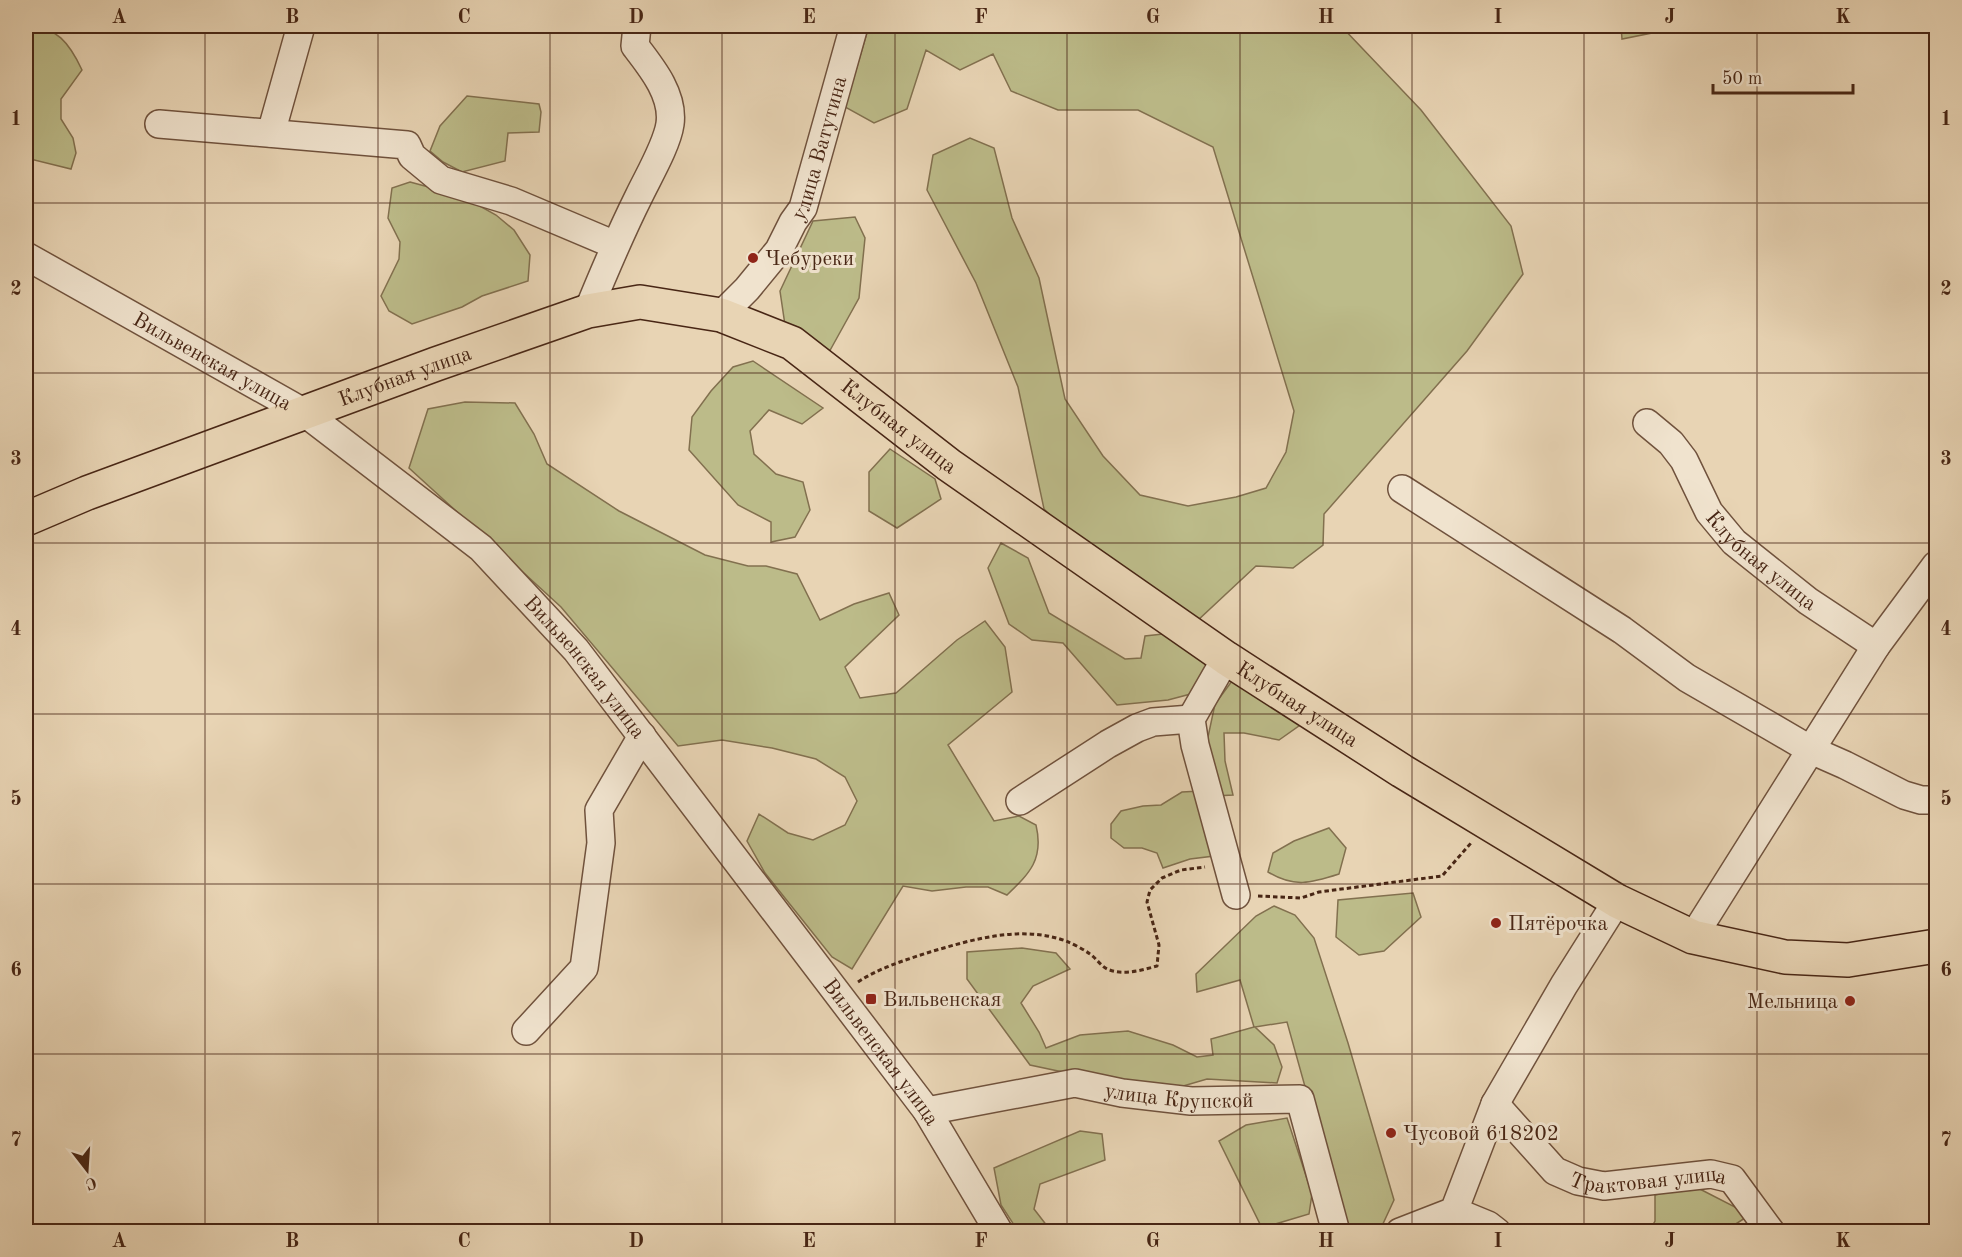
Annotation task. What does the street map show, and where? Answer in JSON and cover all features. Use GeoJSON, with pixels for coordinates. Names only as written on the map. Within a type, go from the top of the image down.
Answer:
{"type":"FeatureCollection","features":[{"type":"Feature","properties":{"kind":"main road","name":"Клубная улица"},"geometry":{"type":"LineString","coordinates":[[26,519],[87,493],[588,311],[640,302],[721,315],[792,343],[949,465],[1226,658],[1392,764],[1617,901],[1693,937],[1785,957],[1848,960],[1936,946]]}},
{"type":"Feature","properties":{"kind":"street"},"geometry":{"type":"LineString","coordinates":[[271,134],[301,26]]}},
{"type":"Feature","properties":{"kind":"street"},"geometry":{"type":"LineString","coordinates":[[588,311],[615,245],[661,150],[670,125],[669,108],[664,90],[657,75],[635,46],[637,26]]}},
{"type":"Feature","properties":{"kind":"street","name":"улица Ватутина"},"geometry":{"type":"LineString","coordinates":[[721,315],[747,289],[778,250],[803,208],[854,26]]}},
{"type":"Feature","properties":{"kind":"street"},"geometry":{"type":"LineString","coordinates":[[159,124],[407,145],[412,156],[441,180],[511,201],[615,245]]}},
{"type":"Feature","properties":{"kind":"street","name":"Вильвенская улица"},"geometry":{"type":"LineString","coordinates":[[26,256],[304,413],[481,548],[576,650],[927,1111],[999,1232]]}},
{"type":"Feature","properties":{"kind":"street","name":"Клубная улица"},"geometry":{"type":"LineString","coordinates":[[1647,423],[1671,443],[1684,460],[1709,512],[1734,542],[1808,601],[1876,646]]}},
{"type":"Feature","properties":{"kind":"street"},"geometry":{"type":"LineString","coordinates":[[1402,489],[1622,630],[1687,678],[1811,750],[1905,795],[1921,800],[1936,800]]}},
{"type":"Feature","properties":{"kind":"street"},"geometry":{"type":"LineString","coordinates":[[1693,937],[1876,646],[1936,565]]}},
{"type":"Feature","properties":{"kind":"street"},"geometry":{"type":"LineString","coordinates":[[1226,658],[1191,719],[1195,745],[1236,895]]}},
{"type":"Feature","properties":{"kind":"street"},"geometry":{"type":"LineString","coordinates":[[1020,801],[1137,728],[1153,722],[1191,719]]}},
{"type":"Feature","properties":{"kind":"street"},"geometry":{"type":"LineString","coordinates":[[526,1031],[584,968],[601,843],[599,810],[642,736]]}},
{"type":"Feature","properties":{"kind":"street"},"geometry":{"type":"LineString","coordinates":[[1454,1211],[1495,1104],[1564,985],[1617,901]]}},
{"type":"Feature","properties":{"kind":"street","name":"улица Крупской"},"geometry":{"type":"LineString","coordinates":[[927,1111],[1075,1083],[1122,1093],[1191,1101],[1299,1099],[1336,1232]]}},
{"type":"Feature","properties":{"kind":"street","name":"Трактовая улица"},"geometry":{"type":"LineString","coordinates":[[1495,1104],[1555,1171],[1578,1181],[1604,1186],[1711,1174],[1732,1179],[1771,1232]]}},
{"type":"Feature","properties":{"kind":"street"},"geometry":{"type":"LineString","coordinates":[[1400,1232],[1454,1211],[1488,1225],[1497,1232]]}},
{"type":"Feature","properties":{"kind":"path"},"geometry":{"type":"LineString","coordinates":[[1236,895],[1301,898],[1319,892],[1442,876],[1488,823]]}},
{"type":"Feature","properties":{"kind":"path"},"geometry":{"type":"LineString","coordinates":[[839,995],[871,974],[913,957],[986,936],[1030,934],[1066,941],[1090,954],[1108,969],[1133,973],[1157,966],[1159,945],[1147,902],[1150,890],[1162,878],[1181,870],[1229,865]]}},
{"type":"Feature","properties":{"kind":"shaded area"},"geometry":{"type":"Polygon","coordinates":[[[26,26],[46,29],[61,38],[82,70],[61,99],[61,119],[73,138],[76,153],[71,169],[26,158],[26,26]]]}},
{"type":"Feature","properties":{"kind":"shaded area"},"geometry":{"type":"Polygon","coordinates":[[[869,26],[1341,26],[1421,110],[1511,226],[1523,274],[1467,351],[1324,514],[1323,545],[1293,568],[1256,566],[1197,621],[1068,533],[1044,509],[1018,387],[976,283],[927,190],[933,155],[970,138],[994,148],[1012,218],[1039,278],[1065,399],[1103,456],[1140,495],[1188,506],[1236,497],[1266,488],[1286,452],[1294,411],[1213,147],[1138,110],[1058,110],[1011,91],[993,54],[960,70],[926,50],[907,109],[874,123],[845,107],[869,26]]]}},
{"type":"Feature","properties":{"kind":"shaded area"},"geometry":{"type":"Polygon","coordinates":[[[1621,26],[1687,26],[1622,39],[1621,26]]]}},
{"type":"Feature","properties":{"kind":"shaded area"},"geometry":{"type":"Polygon","coordinates":[[[467,96],[539,104],[541,112],[539,132],[508,133],[505,161],[462,172],[443,162],[430,151],[440,126],[467,96]]]}},
{"type":"Feature","properties":{"kind":"shaded area"},"geometry":{"type":"Polygon","coordinates":[[[410,182],[462,196],[496,215],[514,230],[530,255],[528,281],[482,296],[462,307],[412,324],[389,311],[381,296],[399,259],[400,242],[388,218],[392,188],[410,182]]]}},
{"type":"Feature","properties":{"kind":"shaded area"},"geometry":{"type":"Polygon","coordinates":[[[855,217],[865,238],[859,298],[828,354],[785,325],[780,291],[813,221],[855,217]]]}},
{"type":"Feature","properties":{"kind":"shaded area"},"geometry":{"type":"Polygon","coordinates":[[[753,361],[823,408],[802,424],[769,410],[750,431],[754,454],[776,474],[803,482],[810,510],[795,537],[771,542],[771,522],[738,505],[689,450],[692,417],[733,367],[753,361]]]}},
{"type":"Feature","properties":{"kind":"shaded area"},"geometry":{"type":"Polygon","coordinates":[[[465,402],[515,403],[534,434],[547,464],[619,511],[705,555],[748,566],[766,566],[797,574],[820,620],[854,604],[889,593],[899,615],[845,667],[860,698],[896,693],[957,640],[985,621],[1005,647],[1012,692],[948,745],[994,821],[1019,816],[1036,825],[1038,847],[1036,856],[1022,880],[1007,895],[988,887],[932,891],[903,886],[852,969],[832,957],[765,873],[747,841],[759,814],[788,833],[813,840],[845,825],[857,801],[845,777],[816,759],[772,748],[722,740],[678,746],[561,607],[409,468],[428,409],[465,402]]]}},
{"type":"Feature","properties":{"kind":"shaded area"},"geometry":{"type":"Polygon","coordinates":[[[890,449],[935,479],[941,499],[897,528],[869,511],[869,472],[890,449]]]}},
{"type":"Feature","properties":{"kind":"shaded area"},"geometry":{"type":"Polygon","coordinates":[[[1001,543],[1028,558],[1049,613],[1125,659],[1141,658],[1145,636],[1163,634],[1212,666],[1198,692],[1168,700],[1117,705],[1063,643],[1032,640],[1009,624],[988,568],[1001,543]]]}},
{"type":"Feature","properties":{"kind":"shaded area"},"geometry":{"type":"Polygon","coordinates":[[[1232,681],[1303,723],[1279,740],[1244,733],[1224,733],[1225,761],[1233,795],[1214,796],[1205,751],[1215,704],[1232,681]]]}},
{"type":"Feature","properties":{"kind":"shaded area"},"geometry":{"type":"Polygon","coordinates":[[[1200,791],[1214,856],[1190,859],[1163,868],[1157,853],[1142,848],[1124,848],[1111,838],[1111,824],[1121,811],[1161,805],[1182,792],[1200,791]]]}},
{"type":"Feature","properties":{"kind":"shaded area"},"geometry":{"type":"Polygon","coordinates":[[[1329,828],[1346,848],[1339,874],[1311,882],[1295,882],[1268,872],[1273,853],[1294,841],[1329,828]]]}},
{"type":"Feature","properties":{"kind":"shaded area"},"geometry":{"type":"Polygon","coordinates":[[[1413,893],[1421,917],[1384,951],[1359,955],[1336,937],[1338,900],[1413,893]]]}},
{"type":"Feature","properties":{"kind":"shaded area"},"geometry":{"type":"Polygon","coordinates":[[[1274,906],[1295,915],[1314,938],[1348,1043],[1394,1200],[1381,1228],[1369,1231],[1345,1230],[1287,1022],[1255,1027],[1274,1045],[1282,1067],[1277,1083],[1207,1079],[1173,1089],[1105,1081],[1030,1065],[967,979],[967,952],[1022,948],[1056,953],[1070,969],[1033,986],[1021,1003],[1046,1048],[1080,1035],[1128,1031],[1173,1045],[1197,1057],[1213,1055],[1211,1039],[1254,1027],[1240,980],[1197,992],[1196,974],[1256,916],[1274,906]]]}},
{"type":"Feature","properties":{"kind":"shaded area"},"geometry":{"type":"Polygon","coordinates":[[[1287,1118],[1312,1194],[1309,1214],[1262,1228],[1219,1141],[1246,1125],[1287,1118]]]}},
{"type":"Feature","properties":{"kind":"shaded area"},"geometry":{"type":"Polygon","coordinates":[[[1080,1131],[1102,1134],[1105,1160],[1040,1184],[1034,1209],[1051,1231],[1018,1231],[1001,1205],[994,1168],[1080,1131]]]}},
{"type":"Feature","properties":{"kind":"shaded area"},"geometry":{"type":"Polygon","coordinates":[[[1692,1185],[1737,1208],[1745,1218],[1725,1231],[1649,1232],[1655,1221],[1655,1195],[1692,1185]]]}},
{"type":"Feature","properties":{"kind":"place","name":"Чебуреки"},"geometry":{"type":"Point","coordinates":[753,258]}},
{"type":"Feature","properties":{"kind":"place","name":"Пятёрочка"},"geometry":{"type":"Point","coordinates":[1496,923]}},
{"type":"Feature","properties":{"kind":"place","name":"Вильвенская"},"geometry":{"type":"Point","coordinates":[871,999]}},
{"type":"Feature","properties":{"kind":"place","name":"Мельница"},"geometry":{"type":"Point","coordinates":[1850,1001]}},
{"type":"Feature","properties":{"kind":"place","name":"Чусовой 618202"},"geometry":{"type":"Point","coordinates":[1391,1133]}}]}
